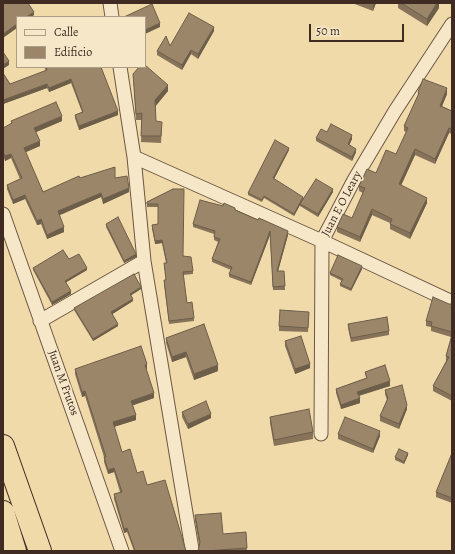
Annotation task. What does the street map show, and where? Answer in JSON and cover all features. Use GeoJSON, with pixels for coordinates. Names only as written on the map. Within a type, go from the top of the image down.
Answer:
{"type":"FeatureCollection","features":[{"type":"Feature","properties":{"kind":"highway"},"geometry":{"type":"LineString","coordinates":[[3,446],[40,551]]}},
{"type":"Feature","properties":{"kind":"highway"},"geometry":{"type":"LineString","coordinates":[[3,512],[15,551]]}},
{"type":"Feature","properties":{"kind":"street","name":"Juan E O Leary"},"geometry":{"type":"LineString","coordinates":[[321,434],[322,241],[343,199],[387,124],[452,24]]}},
{"type":"Feature","properties":{"kind":"street"},"geometry":{"type":"LineString","coordinates":[[120,68],[134,157],[144,261],[192,550]]}},
{"type":"Feature","properties":{"kind":"street"},"geometry":{"type":"LineString","coordinates":[[134,157],[322,241],[452,302]]}},
{"type":"Feature","properties":{"kind":"street","name":"Juan M Frutos"},"geometry":{"type":"LineString","coordinates":[[3,214],[122,551]]}},
{"type":"Feature","properties":{"kind":"street"},"geometry":{"type":"LineString","coordinates":[[40,321],[144,261]]}},
{"type":"Feature","properties":{"kind":"building"},"geometry":{"type":"Polygon","coordinates":[[[3,3],[28,3],[34,12],[28,16],[16,16],[16,25],[3,34],[3,3]]]}},
{"type":"Feature","properties":{"kind":"building"},"geometry":{"type":"Polygon","coordinates":[[[401,3],[437,3],[427,19],[401,3]]]}},
{"type":"Feature","properties":{"kind":"building"},"geometry":{"type":"Polygon","coordinates":[[[152,4],[160,23],[146,30],[146,16],[126,16],[152,4]]]}},
{"type":"Feature","properties":{"kind":"building"},"geometry":{"type":"Polygon","coordinates":[[[189,13],[214,27],[198,54],[191,50],[182,65],[157,51],[166,36],[170,46],[189,13]]]}},
{"type":"Feature","properties":{"kind":"building"},"geometry":{"type":"Polygon","coordinates":[[[3,52],[9,61],[3,65],[3,52]]]}},
{"type":"Feature","properties":{"kind":"building"},"geometry":{"type":"Polygon","coordinates":[[[146,66],[168,85],[155,100],[156,121],[162,122],[161,136],[141,136],[142,113],[136,114],[133,74],[138,68],[146,68],[146,66]]]}},
{"type":"Feature","properties":{"kind":"building"},"geometry":{"type":"Polygon","coordinates":[[[46,68],[101,68],[118,111],[79,126],[75,115],[83,112],[71,79],[49,88],[47,84],[3,100],[3,73],[10,84],[47,70],[46,68]]]}},
{"type":"Feature","properties":{"kind":"building"},"geometry":{"type":"Polygon","coordinates":[[[423,79],[447,88],[440,106],[452,111],[452,129],[449,128],[435,159],[415,149],[399,184],[427,198],[410,233],[390,224],[392,219],[372,209],[360,237],[337,227],[343,214],[352,218],[365,188],[359,186],[367,169],[376,173],[386,150],[396,154],[408,128],[404,126],[419,93],[418,92],[423,79]]]}},
{"type":"Feature","properties":{"kind":"building"},"geometry":{"type":"Polygon","coordinates":[[[56,102],[62,116],[34,128],[40,141],[24,148],[43,192],[79,176],[80,178],[115,167],[115,178],[127,176],[129,188],[103,199],[101,193],[58,211],[64,227],[47,235],[41,219],[37,221],[25,195],[13,200],[7,185],[22,178],[11,154],[5,156],[3,152],[3,128],[12,123],[11,121],[56,102]]]}},
{"type":"Feature","properties":{"kind":"building"},"geometry":{"type":"Polygon","coordinates":[[[331,124],[352,135],[348,144],[356,149],[352,157],[316,138],[321,129],[327,132],[331,124]]]}},
{"type":"Feature","properties":{"kind":"building"},"geometry":{"type":"Polygon","coordinates":[[[275,140],[289,148],[273,178],[303,197],[294,214],[264,196],[262,200],[248,193],[275,140]]]}},
{"type":"Feature","properties":{"kind":"building"},"geometry":{"type":"Polygon","coordinates":[[[316,179],[333,189],[318,214],[300,204],[316,179]]]}},
{"type":"Feature","properties":{"kind":"building"},"geometry":{"type":"Polygon","coordinates":[[[173,189],[184,189],[183,256],[191,257],[193,271],[183,272],[187,303],[192,302],[194,318],[169,321],[164,280],[166,280],[164,263],[167,263],[162,240],[155,241],[152,225],[158,224],[158,204],[147,204],[147,202],[173,189]]]}},
{"type":"Feature","properties":{"kind":"building"},"geometry":{"type":"Polygon","coordinates":[[[200,200],[223,206],[224,203],[235,208],[235,210],[258,220],[259,218],[288,231],[277,271],[284,271],[285,286],[273,287],[270,231],[251,282],[229,274],[232,267],[212,259],[220,239],[214,237],[215,231],[193,224],[200,200]]]}},
{"type":"Feature","properties":{"kind":"building"},"geometry":{"type":"Polygon","coordinates":[[[118,217],[136,254],[124,261],[106,224],[118,217]]]}},
{"type":"Feature","properties":{"kind":"building"},"geometry":{"type":"Polygon","coordinates":[[[63,250],[69,259],[79,254],[87,268],[65,281],[71,291],[52,302],[33,268],[63,250]]]}},
{"type":"Feature","properties":{"kind":"building"},"geometry":{"type":"Polygon","coordinates":[[[338,255],[362,266],[351,289],[340,284],[343,279],[330,273],[338,255]]]}},
{"type":"Feature","properties":{"kind":"building"},"geometry":{"type":"Polygon","coordinates":[[[134,274],[141,287],[130,294],[133,299],[111,312],[118,324],[93,339],[74,308],[134,274]]]}},
{"type":"Feature","properties":{"kind":"building"},"geometry":{"type":"Polygon","coordinates":[[[433,297],[452,304],[452,332],[431,326],[432,322],[426,321],[433,297]]]}},
{"type":"Feature","properties":{"kind":"building"},"geometry":{"type":"Polygon","coordinates":[[[280,310],[309,312],[308,328],[279,326],[280,310]]]}},
{"type":"Feature","properties":{"kind":"building"},"geometry":{"type":"Polygon","coordinates":[[[387,317],[389,331],[351,338],[348,324],[387,317]]]}},
{"type":"Feature","properties":{"kind":"building"},"geometry":{"type":"Polygon","coordinates":[[[204,324],[218,365],[194,374],[186,352],[172,357],[166,338],[204,324]]]}},
{"type":"Feature","properties":{"kind":"building"},"geometry":{"type":"Polygon","coordinates":[[[452,335],[452,396],[433,386],[449,357],[446,356],[452,335]]]}},
{"type":"Feature","properties":{"kind":"building"},"geometry":{"type":"Polygon","coordinates":[[[301,336],[310,364],[295,369],[285,341],[301,336]]]}},
{"type":"Feature","properties":{"kind":"building"},"geometry":{"type":"Polygon","coordinates":[[[141,346],[147,364],[145,365],[154,393],[131,401],[136,415],[113,422],[122,452],[130,449],[137,473],[143,471],[147,485],[165,480],[186,551],[135,551],[127,528],[124,529],[114,494],[122,492],[114,468],[108,470],[104,457],[106,457],[85,391],[82,392],[75,369],[141,346]]]}},
{"type":"Feature","properties":{"kind":"building"},"geometry":{"type":"Polygon","coordinates":[[[385,365],[390,381],[357,392],[360,398],[341,405],[336,389],[367,378],[365,372],[385,365]]]}},
{"type":"Feature","properties":{"kind":"building"},"geometry":{"type":"Polygon","coordinates":[[[402,385],[407,405],[399,424],[380,416],[388,398],[385,390],[402,385]]]}},
{"type":"Feature","properties":{"kind":"building"},"geometry":{"type":"Polygon","coordinates":[[[206,401],[211,414],[188,424],[182,412],[206,401]]]}},
{"type":"Feature","properties":{"kind":"building"},"geometry":{"type":"Polygon","coordinates":[[[309,409],[313,432],[274,440],[270,417],[309,409]]]}},
{"type":"Feature","properties":{"kind":"building"},"geometry":{"type":"Polygon","coordinates":[[[345,417],[380,431],[373,449],[338,434],[345,417]]]}},
{"type":"Feature","properties":{"kind":"building"},"geometry":{"type":"Polygon","coordinates":[[[399,449],[408,453],[404,462],[395,457],[399,449]]]}},
{"type":"Feature","properties":{"kind":"building"},"geometry":{"type":"Polygon","coordinates":[[[452,453],[452,498],[436,492],[452,453]]]}},
{"type":"Feature","properties":{"kind":"building"},"geometry":{"type":"Polygon","coordinates":[[[221,513],[223,534],[246,532],[247,548],[198,551],[200,542],[195,515],[221,513]]]}}]}
